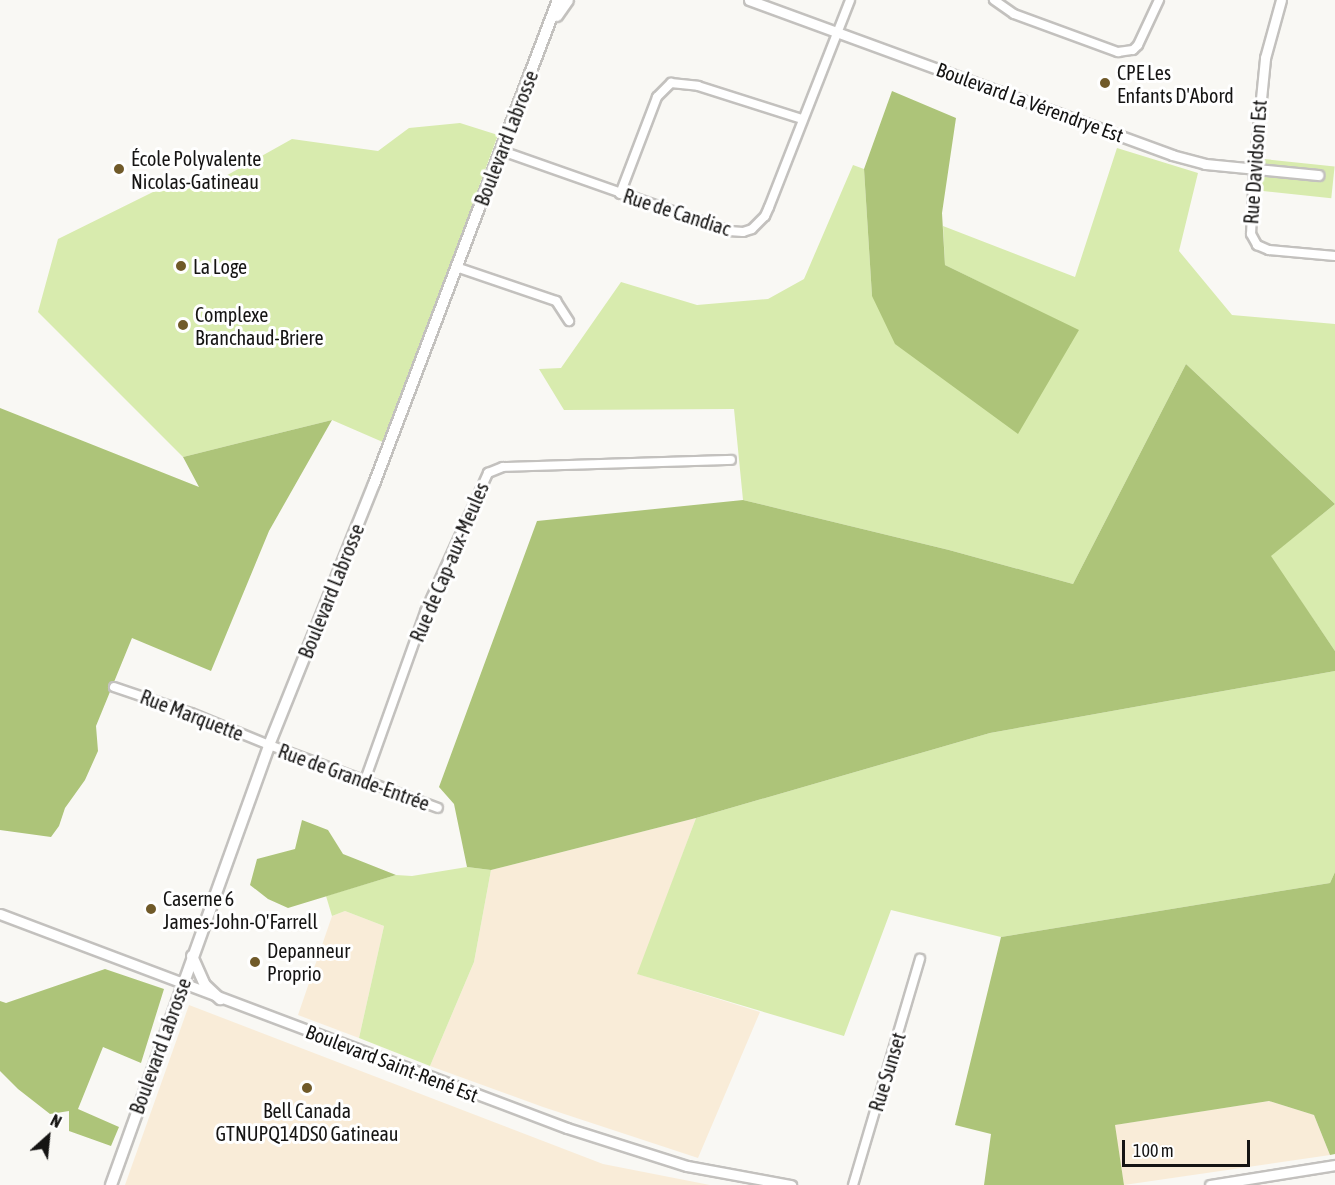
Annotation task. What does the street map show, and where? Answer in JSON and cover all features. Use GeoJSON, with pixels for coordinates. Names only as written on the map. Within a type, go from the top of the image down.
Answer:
{"type":"FeatureCollection","features":[{"type":"Feature","properties":{"kind":"main road"},"geometry":{"type":"LineString","coordinates":[[546,30],[553,0]]}},
{"type":"Feature","properties":{"kind":"main road","name":"Boulevard Labrosse"},"geometry":{"type":"LineString","coordinates":[[111,1185],[269,746],[374,484],[558,0]]}},
{"type":"Feature","properties":{"kind":"main road"},"geometry":{"type":"LineString","coordinates":[[546,30],[568,0]]}},
{"type":"Feature","properties":{"kind":"main road"},"geometry":{"type":"LineString","coordinates":[[192,956],[201,978],[219,999]]}},
{"type":"Feature","properties":{"kind":"street","name":"Boulevard La Vérendrye Est"},"geometry":{"type":"LineString","coordinates":[[749,0],[1172,154],[1205,164],[1318,175]]}},
{"type":"Feature","properties":{"kind":"street","name":"Rue de Candiac"},"geometry":{"type":"LineString","coordinates":[[502,151],[729,231],[743,232],[752,229],[765,216],[850,0]]}},
{"type":"Feature","properties":{"kind":"street"},"geometry":{"type":"LineString","coordinates":[[994,0],[1014,14],[1118,52],[1133,50],[1138,45],[1159,0]]}},
{"type":"Feature","properties":{"kind":"street","name":"Rue Davidson Est"},"geometry":{"type":"LineString","coordinates":[[1281,0],[1264,58],[1251,234],[1257,245],[1269,250],[1335,256]]}},
{"type":"Feature","properties":{"kind":"street"},"geometry":{"type":"LineString","coordinates":[[620,194],[657,97],[671,82],[698,86],[802,120]]}},
{"type":"Feature","properties":{"kind":"street"},"geometry":{"type":"LineString","coordinates":[[456,267],[556,301],[569,321]]}},
{"type":"Feature","properties":{"kind":"street","name":"Rue de Cap-aux-Meules"},"geometry":{"type":"LineString","coordinates":[[365,780],[425,612],[488,473],[503,467],[731,460]]}},
{"type":"Feature","properties":{"kind":"street","name":"Rue Marquette"},"geometry":{"type":"LineString","coordinates":[[114,687],[190,712],[269,746]]}},
{"type":"Feature","properties":{"kind":"street","name":"Rue de Grande-Entrée"},"geometry":{"type":"LineString","coordinates":[[269,746],[438,808]]}},
{"type":"Feature","properties":{"kind":"street","name":"Boulevard Saint-René Est"},"geometry":{"type":"LineString","coordinates":[[0,914],[219,999],[639,1153],[740,1178],[791,1185]]}},
{"type":"Feature","properties":{"kind":"street","name":"Rue Sunset"},"geometry":{"type":"LineString","coordinates":[[853,1185],[920,959]]}},
{"type":"Feature","properties":{"kind":"street"},"geometry":{"type":"LineString","coordinates":[[1210,1185],[1335,1165]]}},
{"type":"Feature","properties":{"kind":"shaded area"},"geometry":{"type":"Polygon","coordinates":[[[696,818],[638,974],[760,1012],[698,1158],[543,1107],[430,1066],[474,962],[491,870],[696,818]]]}},
{"type":"Feature","properties":{"kind":"shaded area"},"geometry":{"type":"Polygon","coordinates":[[[345,911],[384,926],[359,1038],[298,1015],[332,916],[345,911]]]}},
{"type":"Feature","properties":{"kind":"shaded area"},"geometry":{"type":"Polygon","coordinates":[[[189,1005],[603,1164],[710,1185],[125,1185],[189,1005]]]}},
{"type":"Feature","properties":{"kind":"shaded area"},"geometry":{"type":"Polygon","coordinates":[[[1269,1101],[1314,1115],[1330,1155],[1124,1185],[1114,1125],[1269,1101]]]}},
{"type":"Feature","properties":{"kind":"green space"},"geometry":{"type":"Polygon","coordinates":[[[892,91],[956,118],[942,213],[945,265],[1079,330],[1018,434],[895,344],[872,296],[864,169],[892,91]]]}},
{"type":"Feature","properties":{"kind":"green space"},"geometry":{"type":"Polygon","coordinates":[[[460,123],[498,135],[385,443],[332,420],[183,457],[38,312],[58,239],[153,192],[206,187],[292,139],[378,151],[409,128],[460,123]]]}},
{"type":"Feature","properties":{"kind":"green space"},"geometry":{"type":"Polygon","coordinates":[[[1117,148],[1198,173],[1179,251],[1232,315],[1335,324],[1335,504],[1186,364],[1073,584],[949,550],[743,500],[734,409],[564,410],[539,369],[561,368],[621,282],[697,305],[768,299],[804,279],[853,165],[864,169],[872,296],[1079,331],[945,265],[943,226],[1075,277],[1117,148]]]}},
{"type":"Feature","properties":{"kind":"green space"},"geometry":{"type":"Polygon","coordinates":[[[1264,159],[1335,166],[1331,198],[1261,191],[1264,159]]]}},
{"type":"Feature","properties":{"kind":"green space"},"geometry":{"type":"Polygon","coordinates":[[[1186,364],[1335,504],[1271,556],[1335,651],[1335,671],[990,733],[696,818],[491,870],[467,867],[454,804],[439,787],[537,521],[743,500],[949,550],[1073,584],[1186,364]]]}},
{"type":"Feature","properties":{"kind":"green space"},"geometry":{"type":"Polygon","coordinates":[[[0,408],[199,487],[183,457],[332,420],[269,531],[211,671],[132,638],[96,726],[98,751],[85,780],[65,808],[59,826],[51,837],[0,830],[0,408]]]}},
{"type":"Feature","properties":{"kind":"green space"},"geometry":{"type":"Polygon","coordinates":[[[1335,504],[1335,651],[1270,556],[1335,504]]]}},
{"type":"Feature","properties":{"kind":"green space"},"geometry":{"type":"Polygon","coordinates":[[[1335,671],[1335,872],[1330,883],[1001,937],[891,910],[844,1036],[637,974],[696,818],[990,733],[1335,671]]]}},
{"type":"Feature","properties":{"kind":"green space"},"geometry":{"type":"Polygon","coordinates":[[[302,820],[328,830],[343,854],[396,875],[288,908],[268,899],[250,885],[257,859],[295,849],[302,820]]]}},
{"type":"Feature","properties":{"kind":"green space"},"geometry":{"type":"Polygon","coordinates":[[[467,867],[491,870],[474,962],[430,1066],[359,1038],[384,926],[345,911],[332,916],[326,896],[396,875],[412,876],[467,867]]]}},
{"type":"Feature","properties":{"kind":"green space"},"geometry":{"type":"Polygon","coordinates":[[[1335,872],[1335,1154],[1330,1155],[1314,1115],[1269,1101],[1115,1125],[1124,1185],[984,1185],[991,1134],[955,1125],[1001,937],[1330,883],[1335,872]]]}},
{"type":"Feature","properties":{"kind":"green space"},"geometry":{"type":"Polygon","coordinates":[[[105,969],[164,989],[141,1063],[103,1047],[78,1109],[119,1127],[111,1146],[69,1131],[69,1111],[50,1114],[18,1089],[0,1071],[0,1001],[6,1003],[105,969]]]}},
{"type":"Feature","properties":{"kind":"place","name":"CPE Les Enfants D'Abord"},"geometry":{"type":"Point","coordinates":[1105,83]}},
{"type":"Feature","properties":{"kind":"place","name":"École Polyvalente Nicolas-Gatineau"},"geometry":{"type":"Point","coordinates":[119,169]}},
{"type":"Feature","properties":{"kind":"place","name":"La Loge"},"geometry":{"type":"Point","coordinates":[181,266]}},
{"type":"Feature","properties":{"kind":"place","name":"Complexe Branchaud-Briere"},"geometry":{"type":"Point","coordinates":[183,325]}},
{"type":"Feature","properties":{"kind":"place","name":"Caserne 6 James-John-O'Farrell"},"geometry":{"type":"Point","coordinates":[151,909]}},
{"type":"Feature","properties":{"kind":"place","name":"Depanneur Proprio"},"geometry":{"type":"Point","coordinates":[255,962]}},
{"type":"Feature","properties":{"kind":"place","name":"Bell Canada GTNUPQ14DS0 Gatineau"},"geometry":{"type":"Point","coordinates":[307,1088]}}]}
